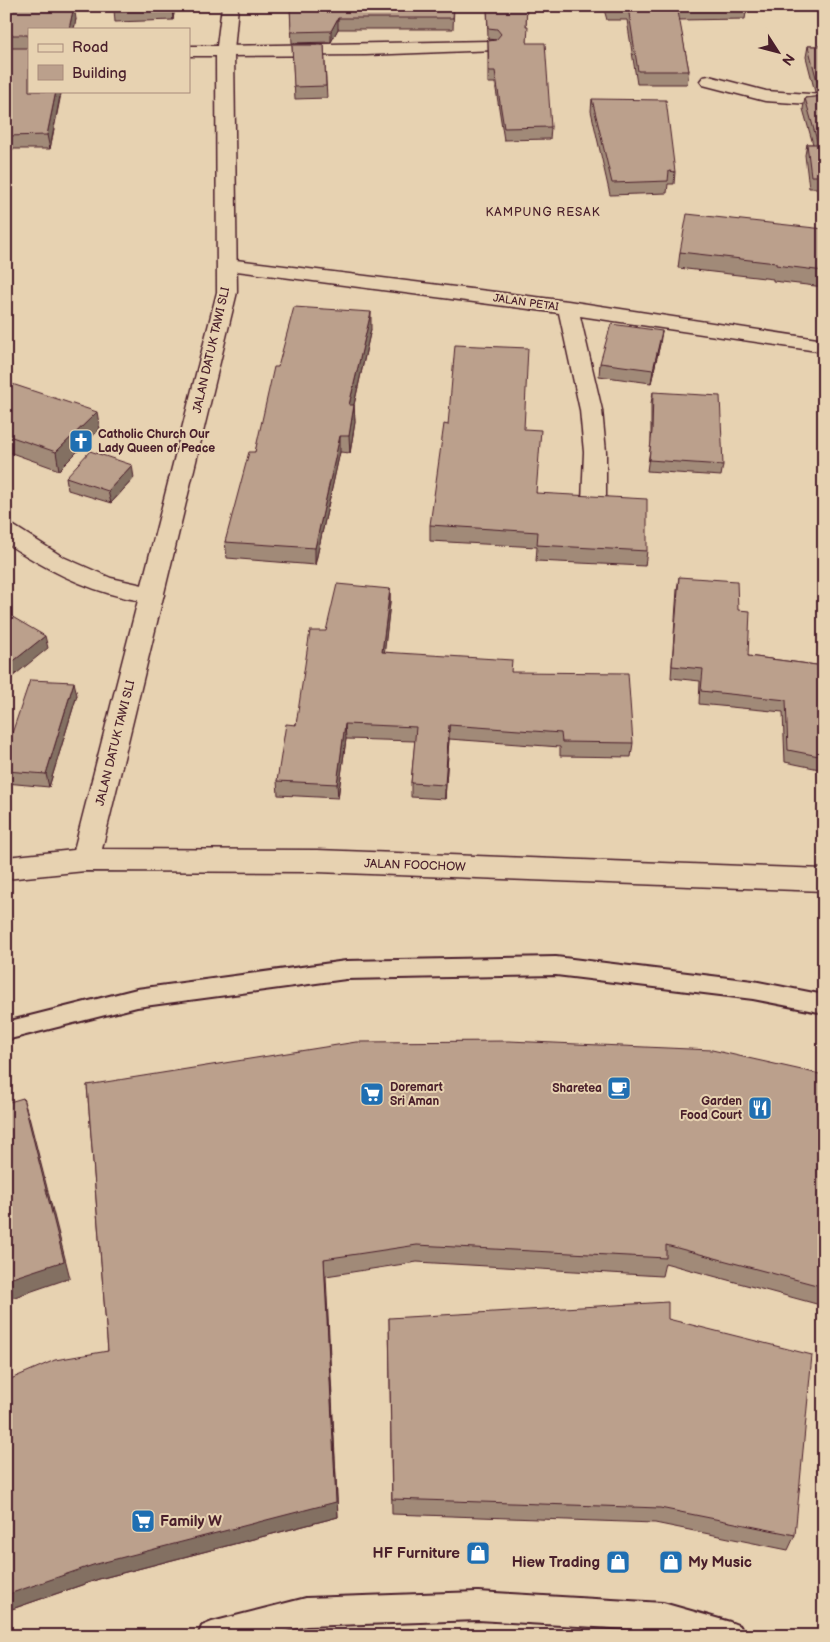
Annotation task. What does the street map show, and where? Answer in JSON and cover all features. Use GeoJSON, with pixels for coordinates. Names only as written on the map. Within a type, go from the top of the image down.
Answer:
{"type":"FeatureCollection","features":[{"type":"Feature","properties":{"kind":"street","name":"JALAN DATUK TAWI SLI"},"geometry":{"type":"LineString","coordinates":[[85,860],[227,292],[225,51],[230,6]]}},
{"type":"Feature","properties":{"kind":"street"},"geometry":{"type":"LineString","coordinates":[[190,51],[366,50],[490,46]]}},
{"type":"Feature","properties":{"kind":"street"},"geometry":{"type":"LineString","coordinates":[[709,81],[765,96],[824,100]]}},
{"type":"Feature","properties":{"kind":"street","name":"JALAN PETAI"},"geometry":{"type":"LineString","coordinates":[[228,265],[324,275],[568,307],[824,346]]}},
{"type":"Feature","properties":{"kind":"street"},"geometry":{"type":"LineString","coordinates":[[568,307],[591,410],[595,452],[594,502]]}},
{"type":"Feature","properties":{"kind":"street"},"geometry":{"type":"LineString","coordinates":[[6,532],[54,562],[105,585],[152,595]]}},
{"type":"Feature","properties":{"kind":"street","name":"JALAN FOOCHOW"},"geometry":{"type":"LineString","coordinates":[[6,868],[85,860],[317,861],[824,880]]}},
{"type":"Feature","properties":{"kind":"lane"},"geometry":{"type":"LineString","coordinates":[[6,1032],[137,998],[346,970],[556,966],[753,990],[824,1004]]}},
{"type":"Feature","properties":{"kind":"lane"},"geometry":{"type":"LineString","coordinates":[[212,1636],[306,1612],[478,1606],[663,1617],[730,1636]]}},
{"type":"Feature","properties":{"kind":"building"},"geometry":{"type":"Polygon","coordinates":[[[6,6],[74,6],[69,28],[28,28],[28,35],[6,35],[6,6]]]}},
{"type":"Feature","properties":{"kind":"building"},"geometry":{"type":"Polygon","coordinates":[[[114,6],[172,6],[172,9],[114,10],[114,6]]]}},
{"type":"Feature","properties":{"kind":"building"},"geometry":{"type":"Polygon","coordinates":[[[290,6],[454,6],[453,18],[338,18],[331,31],[291,32],[290,6]]]}},
{"type":"Feature","properties":{"kind":"building"},"geometry":{"type":"Polygon","coordinates":[[[487,6],[527,6],[527,43],[545,43],[551,127],[504,128],[495,71],[489,71],[488,41],[496,40],[501,34],[497,29],[488,28],[487,6]]]}},
{"type":"Feature","properties":{"kind":"building"},"geometry":{"type":"Polygon","coordinates":[[[608,6],[677,6],[689,71],[638,71],[628,7],[608,6]]]}},
{"type":"Feature","properties":{"kind":"building"},"geometry":{"type":"Polygon","coordinates":[[[292,45],[324,45],[326,86],[294,87],[292,45]]]}},
{"type":"Feature","properties":{"kind":"building"},"geometry":{"type":"Polygon","coordinates":[[[808,46],[824,46],[824,83],[817,81],[808,46]]]}},
{"type":"Feature","properties":{"kind":"building"},"geometry":{"type":"Polygon","coordinates":[[[6,48],[28,48],[28,92],[56,92],[47,135],[6,136],[6,48]]]}},
{"type":"Feature","properties":{"kind":"building"},"geometry":{"type":"Polygon","coordinates":[[[824,96],[824,176],[811,176],[807,144],[818,144],[805,98],[824,96]]]}},
{"type":"Feature","properties":{"kind":"building"},"geometry":{"type":"Polygon","coordinates":[[[592,99],[666,100],[675,172],[669,171],[668,181],[612,183],[592,99]]]}},
{"type":"Feature","properties":{"kind":"building"},"geometry":{"type":"Polygon","coordinates":[[[687,214],[824,229],[824,271],[776,265],[776,263],[680,252],[687,214]]]}},
{"type":"Feature","properties":{"kind":"building"},"geometry":{"type":"Polygon","coordinates":[[[294,307],[371,312],[349,405],[354,405],[349,436],[340,436],[315,548],[225,542],[249,452],[255,452],[274,367],[278,367],[294,307]]]}},
{"type":"Feature","properties":{"kind":"building"},"geometry":{"type":"Polygon","coordinates":[[[611,324],[662,331],[653,370],[600,363],[611,324]]]}},
{"type":"Feature","properties":{"kind":"building"},"geometry":{"type":"Polygon","coordinates":[[[455,345],[528,348],[524,429],[541,430],[536,493],[647,499],[647,551],[537,545],[538,532],[430,525],[444,424],[448,425],[455,345]]]}},
{"type":"Feature","properties":{"kind":"building"},"geometry":{"type":"Polygon","coordinates":[[[6,382],[97,412],[56,452],[6,435],[6,382]]]}},
{"type":"Feature","properties":{"kind":"building"},"geometry":{"type":"Polygon","coordinates":[[[653,392],[720,396],[723,465],[649,460],[653,392]]]}},
{"type":"Feature","properties":{"kind":"building"},"geometry":{"type":"Polygon","coordinates":[[[90,451],[132,465],[108,491],[66,477],[90,451]]]}},
{"type":"Feature","properties":{"kind":"building"},"geometry":{"type":"Polygon","coordinates":[[[679,577],[737,581],[738,610],[750,611],[748,656],[824,666],[824,757],[788,750],[786,700],[701,691],[703,669],[672,666],[679,577]]]}},
{"type":"Feature","properties":{"kind":"building"},"geometry":{"type":"Polygon","coordinates":[[[337,584],[390,589],[382,652],[512,660],[511,672],[628,673],[633,743],[562,742],[561,733],[449,725],[445,785],[411,783],[416,727],[345,724],[337,784],[277,781],[286,724],[296,725],[310,631],[326,631],[337,584]]]}},
{"type":"Feature","properties":{"kind":"building"},"geometry":{"type":"Polygon","coordinates":[[[9,615],[45,636],[6,667],[6,617],[9,615]]]}},
{"type":"Feature","properties":{"kind":"building"},"geometry":{"type":"Polygon","coordinates":[[[30,680],[74,682],[46,774],[6,771],[6,751],[30,680]]]}},
{"type":"Feature","properties":{"kind":"building"},"geometry":{"type":"Polygon","coordinates":[[[509,1041],[712,1050],[824,1075],[824,1287],[666,1245],[666,1258],[417,1245],[324,1259],[336,1502],[93,1565],[6,1595],[6,1381],[55,1360],[108,1351],[87,1085],[356,1042],[509,1041]]]}},
{"type":"Feature","properties":{"kind":"building"},"geometry":{"type":"Polygon","coordinates":[[[23,1098],[64,1261],[6,1280],[6,1103],[23,1098]]]}},
{"type":"Feature","properties":{"kind":"building"},"geometry":{"type":"Polygon","coordinates":[[[668,1302],[668,1319],[812,1355],[795,1535],[660,1508],[392,1499],[389,1318],[668,1302]]]}},
{"type":"Feature","properties":{"kind":"place","name":"Catholic Church Our Lady Queen of Peace"},"geometry":{"type":"Point","coordinates":[81,441]}},
{"type":"Feature","properties":{"kind":"place","name":"Sharetea"},"geometry":{"type":"Point","coordinates":[619,1088]}},
{"type":"Feature","properties":{"kind":"place","name":"Doremart Sri Aman"},"geometry":{"type":"Point","coordinates":[372,1094]}},
{"type":"Feature","properties":{"kind":"place","name":"Garden Food Court"},"geometry":{"type":"Point","coordinates":[760,1108]}},
{"type":"Feature","properties":{"kind":"place","name":"Family W"},"geometry":{"type":"Point","coordinates":[143,1521]}},
{"type":"Feature","properties":{"kind":"place","name":"HF Furniture"},"geometry":{"type":"Point","coordinates":[478,1553]}},
{"type":"Feature","properties":{"kind":"place","name":"Hiew Trading"},"geometry":{"type":"Point","coordinates":[618,1562]}},
{"type":"Feature","properties":{"kind":"place","name":"My Music"},"geometry":{"type":"Point","coordinates":[671,1562]}},
{"type":"Feature","properties":{"kind":"district","name":"KAMPUNG RESAK"},"geometry":{"type":"Point","coordinates":[543,212]}}]}
